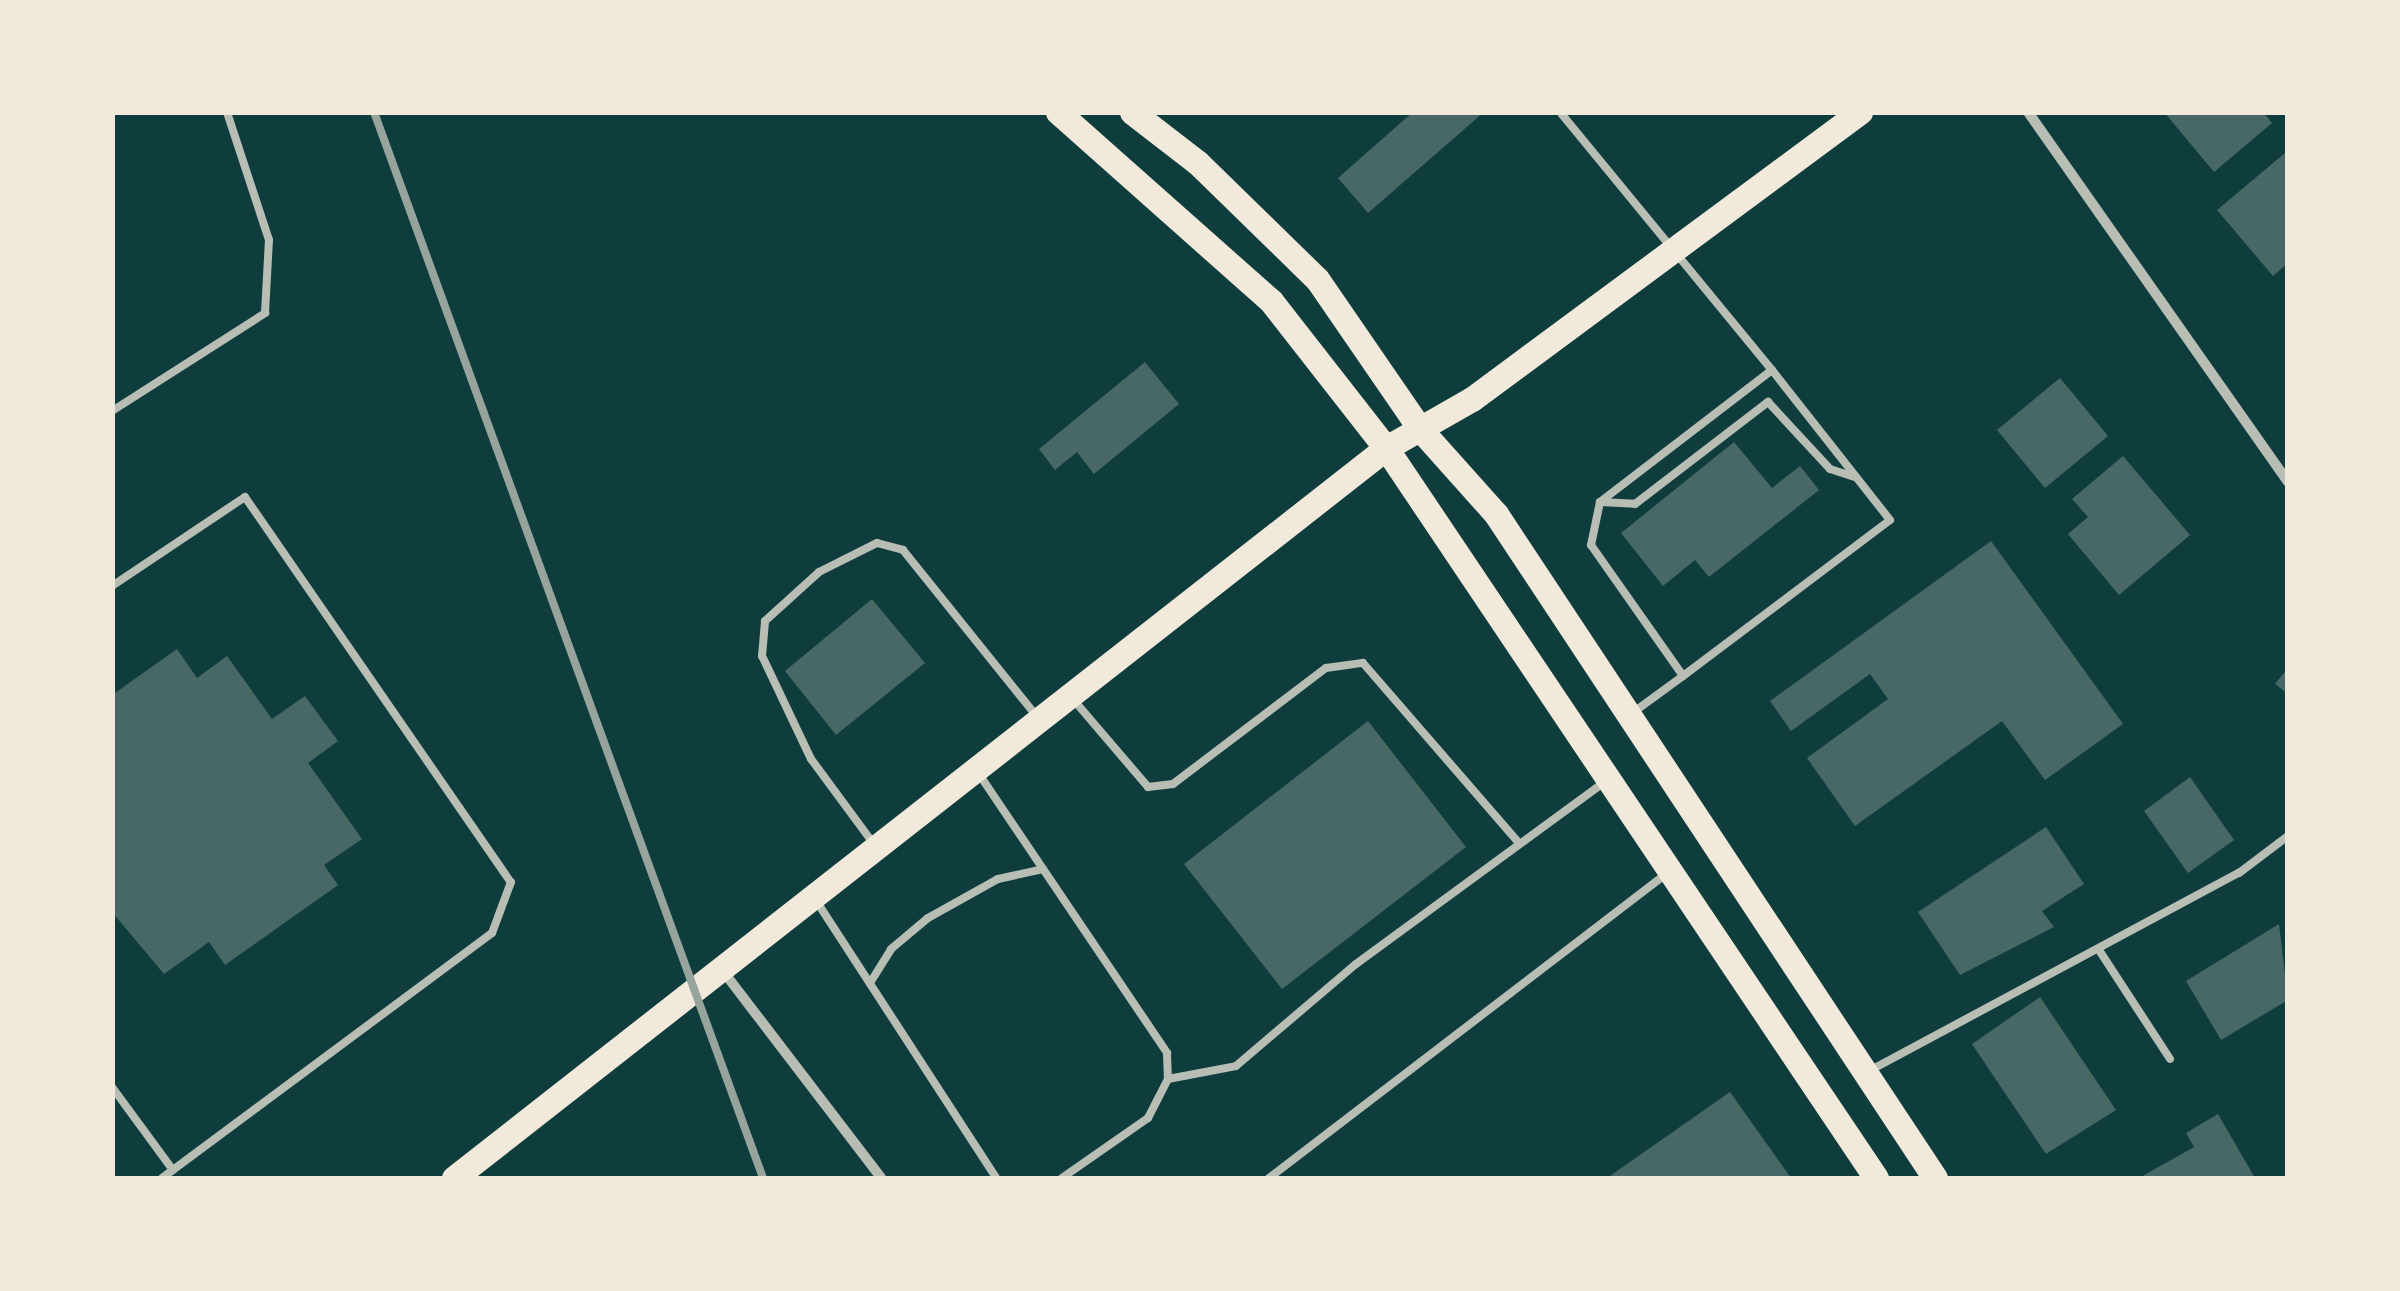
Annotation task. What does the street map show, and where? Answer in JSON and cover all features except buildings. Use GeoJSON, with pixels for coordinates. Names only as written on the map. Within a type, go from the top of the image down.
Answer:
{"type":"FeatureCollection","features":[{"type":"Feature","properties":{"kind":"main road"},"geometry":{"type":"LineString","coordinates":[[1058,112],[1271,301],[1386,448],[1876,1178]]}},
{"type":"Feature","properties":{"kind":"main road"},"geometry":{"type":"LineString","coordinates":[[1132,112],[1198,162],[1318,280],[1420,428],[1496,514],[1935,1178]]}},
{"type":"Feature","properties":{"kind":"main road"},"geometry":{"type":"LineString","coordinates":[[454,1178],[878,850],[1386,448],[1676,253],[1860,112]]}},
{"type":"Feature","properties":{"kind":"street"},"geometry":{"type":"LineString","coordinates":[[2028,112],[2288,482]]}},
{"type":"Feature","properties":{"kind":"street"},"geometry":{"type":"LineString","coordinates":[[722,970],[881,1178]]}},
{"type":"Feature","properties":{"kind":"lane"},"geometry":{"type":"LineString","coordinates":[[112,411],[265,313],[270,240],[227,112]]}},
{"type":"Feature","properties":{"kind":"lane"},"geometry":{"type":"LineString","coordinates":[[1560,112],[1890,520],[1629,716]]}},
{"type":"Feature","properties":{"kind":"lane"},"geometry":{"type":"LineString","coordinates":[[1683,676],[1591,545],[1600,502],[1772,370]]}},
{"type":"Feature","properties":{"kind":"lane"},"geometry":{"type":"LineString","coordinates":[[1600,502],[1635,504],[1768,402],[1830,468],[1856,477]]}},
{"type":"Feature","properties":{"kind":"lane"},"geometry":{"type":"LineString","coordinates":[[112,586],[245,497],[511,882],[492,932],[162,1178]]}},
{"type":"Feature","properties":{"kind":"lane"},"geometry":{"type":"LineString","coordinates":[[878,850],[811,759],[762,656],[778,604],[877,543],[914,561],[1041,722]]}},
{"type":"Feature","properties":{"kind":"lane"},"geometry":{"type":"LineString","coordinates":[[1072,697],[1148,787],[1174,784],[1326,668],[1363,664],[1518,842]]}},
{"type":"Feature","properties":{"kind":"lane"},"geometry":{"type":"LineString","coordinates":[[977,771],[1168,1053],[1168,1080],[1148,1118],[1062,1178]]}},
{"type":"Feature","properties":{"kind":"lane"},"geometry":{"type":"LineString","coordinates":[[1168,1080],[1236,1066],[1518,842],[1608,780]]}},
{"type":"Feature","properties":{"kind":"lane"},"geometry":{"type":"LineString","coordinates":[[1866,1073],[2099,950],[2288,836]]}},
{"type":"Feature","properties":{"kind":"lane"},"geometry":{"type":"LineString","coordinates":[[870,983],[891,948],[928,918],[998,879],[1044,869]]}},
{"type":"Feature","properties":{"kind":"lane"},"geometry":{"type":"LineString","coordinates":[[1268,1178],[1670,871]]}},
{"type":"Feature","properties":{"kind":"lane"},"geometry":{"type":"LineString","coordinates":[[815,898],[996,1178]]}},
{"type":"Feature","properties":{"kind":"lane"},"geometry":{"type":"LineString","coordinates":[[2099,950],[2170,1059]]}},
{"type":"Feature","properties":{"kind":"lane"},"geometry":{"type":"LineString","coordinates":[[112,1088],[174,1170]]}},
{"type":"Feature","properties":{"kind":"railway"},"geometry":{"type":"LineString","coordinates":[[374,112],[763,1178]]}}]}
